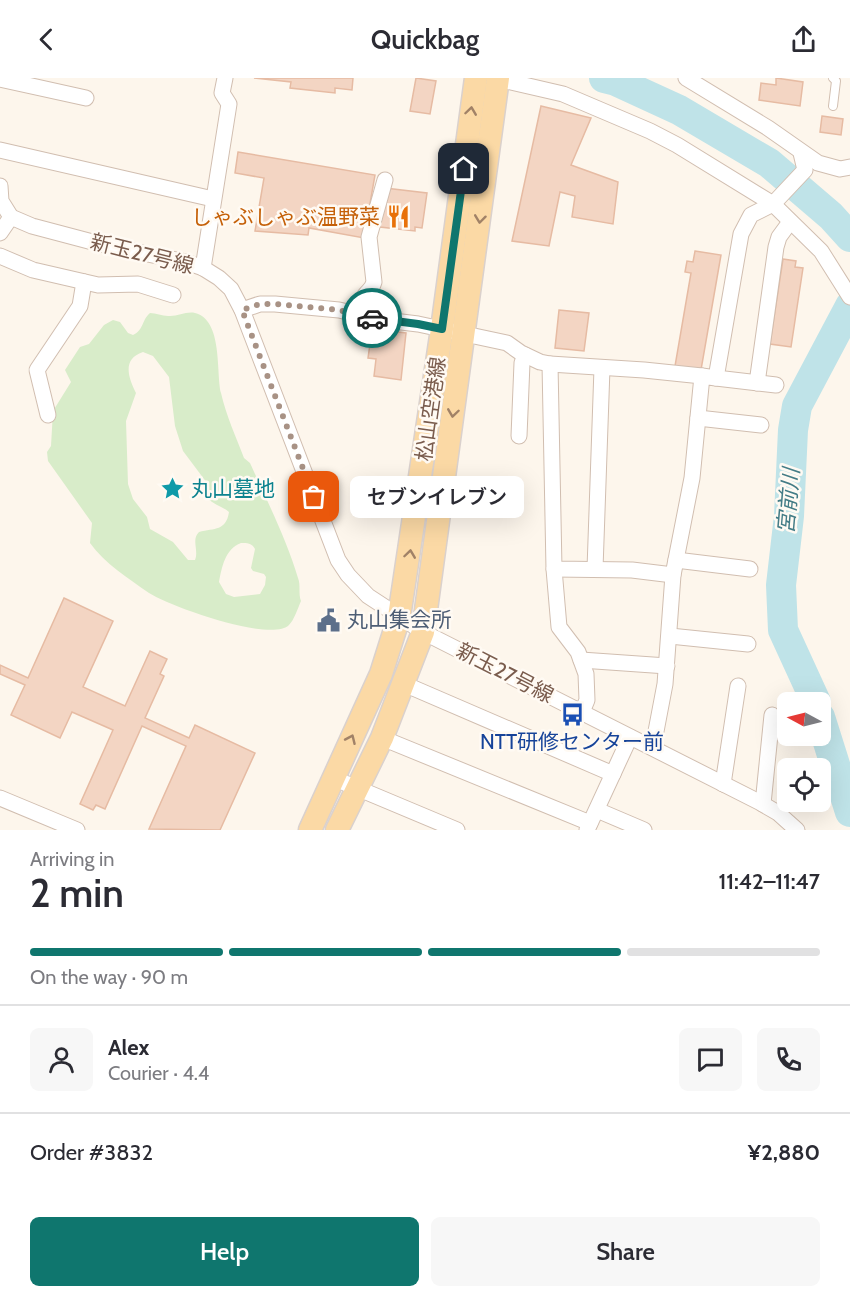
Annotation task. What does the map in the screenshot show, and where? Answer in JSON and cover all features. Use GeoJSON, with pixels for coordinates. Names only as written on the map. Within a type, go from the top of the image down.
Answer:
{"type":"FeatureCollection","features":[{"type":"Feature","properties":{"kind":"main road","name":"松山空港線"},"geometry":{"type":"LineString","coordinates":[[310,830],[381,674],[399,617],[442,329],[476,78]]}},
{"type":"Feature","properties":{"kind":"main road","name":"松山空港線"},"geometry":{"type":"LineString","coordinates":[[337,830],[382,738],[423,632],[498,78]]}},
{"type":"Feature","properties":{"kind":"street"},"geometry":{"type":"LineString","coordinates":[[203,268],[229,104],[222,93],[225,78]]}},
{"type":"Feature","properties":{"kind":"street"},"geometry":{"type":"LineString","coordinates":[[498,78],[563,94],[650,131],[677,145],[772,204],[821,250],[850,297]]}},
{"type":"Feature","properties":{"kind":"street"},"geometry":{"type":"LineString","coordinates":[[686,78],[768,128],[818,163],[847,171]]}},
{"type":"Feature","properties":{"kind":"street"},"geometry":{"type":"LineString","coordinates":[[0,79],[86,98]]}},
{"type":"Feature","properties":{"kind":"street"},"geometry":{"type":"LineString","coordinates":[[0,150],[213,199]]}},
{"type":"Feature","properties":{"kind":"street"},"geometry":{"type":"LineString","coordinates":[[653,747],[667,666],[675,567],[692,478],[698,418],[741,234],[751,215],[772,204],[805,170],[801,153]]}},
{"type":"Feature","properties":{"kind":"street"},"geometry":{"type":"LineString","coordinates":[[358,315],[361,303],[372,289],[374,282],[369,237],[385,180]]}},
{"type":"Feature","properties":{"kind":"street"},"geometry":{"type":"LineString","coordinates":[[0,186],[1,201],[10,217],[0,233]]}},
{"type":"Feature","properties":{"kind":"street","name":"新玉27号線"},"geometry":{"type":"LineString","coordinates":[[10,217],[32,226],[100,244],[186,262],[203,268],[219,278],[231,289],[242,310],[338,560],[348,575],[368,596],[423,632],[763,804],[797,830]]}},
{"type":"Feature","properties":{"kind":"street"},"geometry":{"type":"LineString","coordinates":[[756,383],[776,246],[779,237],[790,222]]}},
{"type":"Feature","properties":{"kind":"street"},"geometry":{"type":"LineString","coordinates":[[0,256],[33,270],[84,282],[109,286],[138,284],[173,295]]}},
{"type":"Feature","properties":{"kind":"street"},"geometry":{"type":"LineString","coordinates":[[48,415],[37,370],[80,306],[84,282]]}},
{"type":"Feature","properties":{"kind":"street"},"geometry":{"type":"LineString","coordinates":[[242,310],[260,304],[339,310],[507,343],[525,355],[550,364],[776,385]]}},
{"type":"Feature","properties":{"kind":"street"},"geometry":{"type":"LineString","coordinates":[[519,436],[522,363],[525,355]]}},
{"type":"Feature","properties":{"kind":"street"},"geometry":{"type":"LineString","coordinates":[[550,364],[554,569],[560,627],[578,652],[588,687],[587,700],[582,712]]}},
{"type":"Feature","properties":{"kind":"street"},"geometry":{"type":"LineString","coordinates":[[595,569],[602,368]]}},
{"type":"Feature","properties":{"kind":"street"},"geometry":{"type":"LineString","coordinates":[[698,418],[761,425]]}},
{"type":"Feature","properties":{"kind":"street"},"geometry":{"type":"LineString","coordinates":[[554,569],[632,570],[675,567],[750,569]]}},
{"type":"Feature","properties":{"kind":"street"},"geometry":{"type":"LineString","coordinates":[[670,636],[748,644]]}},
{"type":"Feature","properties":{"kind":"street"},"geometry":{"type":"LineString","coordinates":[[581,660],[667,666]]}},
{"type":"Feature","properties":{"kind":"street"},"geometry":{"type":"LineString","coordinates":[[404,684],[613,774]]}},
{"type":"Feature","properties":{"kind":"street"},"geometry":{"type":"LineString","coordinates":[[723,784],[738,686]]}},
{"type":"Feature","properties":{"kind":"street"},"geometry":{"type":"LineString","coordinates":[[763,804],[772,716]]}},
{"type":"Feature","properties":{"kind":"street"},"geometry":{"type":"LineString","coordinates":[[591,821],[630,737]]}},
{"type":"Feature","properties":{"kind":"street"},"geometry":{"type":"LineString","coordinates":[[382,738],[591,821],[644,830]]}},
{"type":"Feature","properties":{"kind":"street"},"geometry":{"type":"LineString","coordinates":[[333,778],[457,830]]}},
{"type":"Feature","properties":{"kind":"street"},"geometry":{"type":"LineString","coordinates":[[0,798],[77,830]]}},
{"type":"Feature","properties":{"kind":"lane"},"geometry":{"type":"LineString","coordinates":[[833,78],[836,81],[833,106]]}},
{"type":"Feature","properties":{"kind":"green space"},"geometry":{"type":"Polygon","coordinates":[[[150,313],[171,316],[195,313],[204,318],[210,326],[217,348],[221,393],[228,418],[244,458],[250,463],[276,520],[299,581],[301,601],[289,625],[279,629],[262,629],[220,621],[197,614],[149,593],[110,564],[90,543],[92,523],[48,461],[47,452],[51,446],[53,411],[71,382],[65,370],[80,347],[89,344],[104,325],[113,320],[120,322],[128,333],[133,335],[139,331],[150,313]],[[143,352],[136,355],[129,364],[129,375],[136,393],[126,421],[128,484],[133,499],[147,517],[150,529],[173,542],[188,560],[195,560],[195,542],[199,532],[222,526],[229,512],[207,498],[207,483],[183,451],[175,426],[169,377],[153,356],[143,352]],[[241,543],[228,554],[219,582],[226,594],[234,597],[260,594],[265,585],[264,574],[253,571],[251,568],[255,549],[251,544],[241,543]]]}},
{"type":"Feature","properties":{"kind":"building"},"geometry":{"type":"Polygon","coordinates":[[[254,78],[353,78],[352,90],[335,88],[335,93],[290,88],[291,82],[254,78]]]}},
{"type":"Feature","properties":{"kind":"building"},"geometry":{"type":"Polygon","coordinates":[[[416,78],[436,81],[430,114],[410,111],[416,78]]]}},
{"type":"Feature","properties":{"kind":"building"},"geometry":{"type":"Polygon","coordinates":[[[776,78],[803,82],[800,106],[759,100],[761,83],[776,85],[776,78]]]}},
{"type":"Feature","properties":{"kind":"building"},"geometry":{"type":"Polygon","coordinates":[[[541,106],[591,118],[571,165],[618,182],[613,224],[572,217],[575,196],[560,192],[549,246],[512,241],[541,106]]]}},
{"type":"Feature","properties":{"kind":"building"},"geometry":{"type":"Polygon","coordinates":[[[822,116],[843,119],[841,135],[820,132],[822,116]]]}},
{"type":"Feature","properties":{"kind":"building"},"geometry":{"type":"Polygon","coordinates":[[[238,152],[375,175],[364,238],[309,228],[308,235],[255,231],[264,178],[235,173],[238,152]]]}},
{"type":"Feature","properties":{"kind":"building"},"geometry":{"type":"Polygon","coordinates":[[[385,188],[427,193],[422,228],[415,227],[415,231],[380,227],[385,188]]]}},
{"type":"Feature","properties":{"kind":"building"},"geometry":{"type":"Polygon","coordinates":[[[695,251],[721,255],[701,370],[675,366],[691,273],[685,272],[687,261],[693,262],[695,251]]]}},
{"type":"Feature","properties":{"kind":"building"},"geometry":{"type":"Polygon","coordinates":[[[783,259],[796,261],[795,267],[803,268],[791,347],[770,344],[783,259]]]}},
{"type":"Feature","properties":{"kind":"building"},"geometry":{"type":"Polygon","coordinates":[[[559,310],[589,313],[584,351],[555,348],[559,310]]]}},
{"type":"Feature","properties":{"kind":"building"},"geometry":{"type":"Polygon","coordinates":[[[382,330],[406,333],[401,380],[374,376],[376,359],[368,358],[370,344],[378,344],[382,330]]]}},
{"type":"Feature","properties":{"kind":"building"},"geometry":{"type":"Polygon","coordinates":[[[64,598],[113,621],[83,687],[125,706],[150,651],[167,659],[160,674],[164,676],[145,718],[189,738],[195,725],[255,753],[220,830],[149,829],[186,746],[142,726],[105,809],[96,805],[93,810],[80,804],[113,730],[72,712],[60,738],[11,715],[25,685],[0,674],[0,665],[28,678],[64,598]]]}},
{"type":"Feature","properties":{"kind":"waterway","name":"宮前川"},"geometry":{"type":"LineString","coordinates":[[604,78],[616,81],[679,110],[769,163],[831,216],[850,237]]}},
{"type":"Feature","properties":{"kind":"waterway","name":"宮前川"},"geometry":{"type":"LineString","coordinates":[[811,692],[783,630],[781,585],[789,516],[793,430],[797,406],[850,306]]}},
{"type":"Feature","properties":{"kind":"waterway","name":"宮前川"},"geometry":{"type":"LineString","coordinates":[[829,746],[850,812]]}},
{"type":"Feature","properties":{"kind":"way so far"},"geometry":{"type":"LineString","coordinates":[[314,497],[242,310],[260,304],[275,304],[339,310],[372,318]]}},
{"type":"Feature","properties":{"kind":"place","name":"しゃぶしゃぶ温野菜"},"geometry":{"type":"Point","coordinates":[398,217]}},
{"type":"Feature","properties":{"kind":"place","name":"丸山墓地"},"geometry":{"type":"Point","coordinates":[173,489]}},
{"type":"Feature","properties":{"kind":"place","name":"セブンイレブン"},"geometry":{"type":"Point","coordinates":[314,497]}},
{"type":"Feature","properties":{"kind":"place","name":"丸山集会所"},"geometry":{"type":"Point","coordinates":[329,620]}},
{"type":"Feature","properties":{"kind":"place","name":"NTT研修センター前"},"geometry":{"type":"Point","coordinates":[572,714]}},
{"type":"Feature","properties":{"kind":"route"},"geometry":{"type":"LineString","coordinates":[[372,318],[442,329],[464,169]]}}]}
